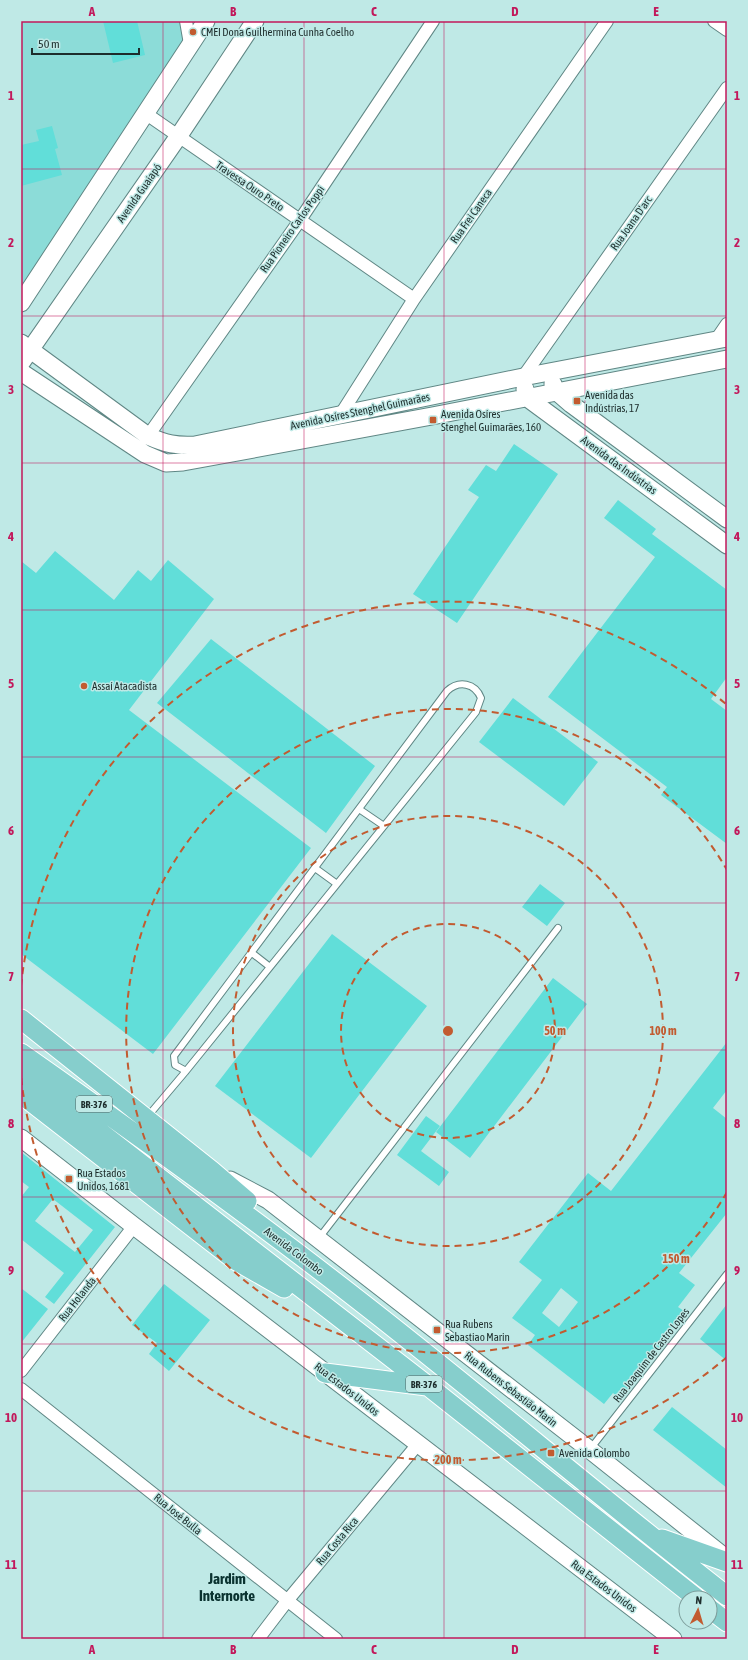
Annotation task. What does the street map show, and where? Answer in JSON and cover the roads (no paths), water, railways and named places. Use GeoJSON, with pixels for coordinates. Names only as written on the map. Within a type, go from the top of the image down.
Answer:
{"type":"FeatureCollection","features":[{"type":"Feature","properties":{"kind":"main road"},"geometry":{"type":"LineString","coordinates":[[21,303],[206,21]]}},
{"type":"Feature","properties":{"kind":"main road","name":"Avenida Guaiapó"},"geometry":{"type":"LineString","coordinates":[[24,352],[178,137],[255,21]]}},
{"type":"Feature","properties":{"kind":"main road","name":"Avenida Osíres Stenghel Guimarães"},"geometry":{"type":"LineString","coordinates":[[24,352],[148,436],[164,443],[177,446],[195,445],[523,377],[722,339]]}},
{"type":"Feature","properties":{"kind":"main road","name":"Avenida Osíres Stenghel Guimarães"},"geometry":{"type":"LineString","coordinates":[[21,372],[145,454],[166,463],[191,460],[726,359]]}},
{"type":"Feature","properties":{"kind":"main road","name":"Avenida das Indústrias"},"geometry":{"type":"LineString","coordinates":[[548,373],[556,391],[727,519]]}},
{"type":"Feature","properties":{"kind":"main road"},"geometry":{"type":"LineString","coordinates":[[523,377],[526,397]]}},
{"type":"Feature","properties":{"kind":"main road","name":"Avenida das Indústrias"},"geometry":{"type":"LineString","coordinates":[[526,397],[727,545]]}},
{"type":"Feature","properties":{"kind":"main road"},"geometry":{"type":"LineString","coordinates":[[21,1019],[212,1171],[357,1299]]}},
{"type":"Feature","properties":{"kind":"main road","name":"Avenida Colombo"},"geometry":{"type":"LineString","coordinates":[[21,1053],[167,1155],[357,1299],[646,1533],[727,1596]]}},
{"type":"Feature","properties":{"kind":"main road","name":"BR-376"},"geometry":{"type":"LineString","coordinates":[[21,1071],[339,1319],[428,1386],[686,1590]]}},
{"type":"Feature","properties":{"kind":"main road"},"geometry":{"type":"LineString","coordinates":[[21,1094],[235,1260],[339,1319]]}},
{"type":"Feature","properties":{"kind":"main road","name":"Rua Estados Unidos"},"geometry":{"type":"LineString","coordinates":[[21,1138],[325,1373],[674,1639]]}},
{"type":"Feature","properties":{"kind":"main road","name":"Rua Rubens Sebastião Marin"},"geometry":{"type":"LineString","coordinates":[[212,1171],[268,1200],[590,1450],[727,1560]]}},
{"type":"Feature","properties":{"kind":"main road"},"geometry":{"type":"LineString","coordinates":[[325,1373],[428,1386]]}},
{"type":"Feature","properties":{"kind":"main road"},"geometry":{"type":"LineString","coordinates":[[646,1533],[727,1560]]}},
{"type":"Feature","properties":{"kind":"main road"},"geometry":{"type":"LineString","coordinates":[[718,1615],[727,1622]]}},
{"type":"Feature","properties":{"kind":"street"},"geometry":{"type":"LineString","coordinates":[[186,21],[190,44]]}},
{"type":"Feature","properties":{"kind":"street","name":"Rua Pioneiro Carlos Poppi"},"geometry":{"type":"LineString","coordinates":[[148,436],[300,220],[433,21]]}},
{"type":"Feature","properties":{"kind":"street","name":"Rua Frei Caneca"},"geometry":{"type":"LineString","coordinates":[[341,414],[414,299],[607,21]]}},
{"type":"Feature","properties":{"kind":"street"},"geometry":{"type":"LineString","coordinates":[[714,21],[727,30]]}},
{"type":"Feature","properties":{"kind":"street","name":"Rua Joana D'arc"},"geometry":{"type":"LineString","coordinates":[[523,377],[727,88]]}},
{"type":"Feature","properties":{"kind":"street","name":"Travessa Ouro Preto"},"geometry":{"type":"LineString","coordinates":[[145,113],[414,299]]}},
{"type":"Feature","properties":{"kind":"street"},"geometry":{"type":"LineString","coordinates":[[722,339],[727,324]]}},
{"type":"Feature","properties":{"kind":"street"},"geometry":{"type":"LineString","coordinates":[[536,358],[548,373]]}},
{"type":"Feature","properties":{"kind":"street","name":"Rua Holanda"},"geometry":{"type":"LineString","coordinates":[[21,1371],[134,1226]]}},
{"type":"Feature","properties":{"kind":"street","name":"Rua José Bulla"},"geometry":{"type":"LineString","coordinates":[[21,1389],[336,1639]]}},
{"type":"Feature","properties":{"kind":"street","name":"Rua Costa Rica"},"geometry":{"type":"LineString","coordinates":[[258,1639],[287,1601],[418,1444]]}},
{"type":"Feature","properties":{"kind":"lane"},"geometry":{"type":"LineString","coordinates":[[146,1119],[186,1071],[476,712],[481,698],[478,691],[468,684],[453,685],[447,691],[174,1056],[175,1065],[186,1071]]}},
{"type":"Feature","properties":{"kind":"lane"},"geometry":{"type":"LineString","coordinates":[[359,809],[384,826]]}},
{"type":"Feature","properties":{"kind":"lane"},"geometry":{"type":"LineString","coordinates":[[315,868],[337,884]]}},
{"type":"Feature","properties":{"kind":"lane"},"geometry":{"type":"LineString","coordinates":[[318,1239],[558,928]]}},
{"type":"Feature","properties":{"kind":"lane"},"geometry":{"type":"LineString","coordinates":[[252,953],[270,967]]}},
{"type":"Feature","properties":{"kind":"lane","name":"Rua Joaquim de Castro Lopes"},"geometry":{"type":"LineString","coordinates":[[590,1450],[727,1274]]}},
{"type":"Feature","properties":{"kind":"place","name":"CMEI Dona Guilhermina Cunha Coelho"},"geometry":{"type":"Point","coordinates":[193,32]}},
{"type":"Feature","properties":{"kind":"place","name":"Avenida das Indústrias, 17"},"geometry":{"type":"Point","coordinates":[577,401]}},
{"type":"Feature","properties":{"kind":"place","name":"Avenida Osíres Stenghel Guimarães, 160"},"geometry":{"type":"Point","coordinates":[433,420]}},
{"type":"Feature","properties":{"kind":"place","name":"Assaí Atacadista"},"geometry":{"type":"Point","coordinates":[84,686]}},
{"type":"Feature","properties":{"kind":"place","name":"Rua Estados Unidos, 1681"},"geometry":{"type":"Point","coordinates":[69,1179]}},
{"type":"Feature","properties":{"kind":"place","name":"Rua Rubens Sebastiao Marin"},"geometry":{"type":"Point","coordinates":[437,1330]}},
{"type":"Feature","properties":{"kind":"place","name":"Avenida Colombo"},"geometry":{"type":"Point","coordinates":[551,1453]}},
{"type":"Feature","properties":{"kind":"district","name":"Jardim Internorte"},"geometry":{"type":"Point","coordinates":[227,1586]}}]}
